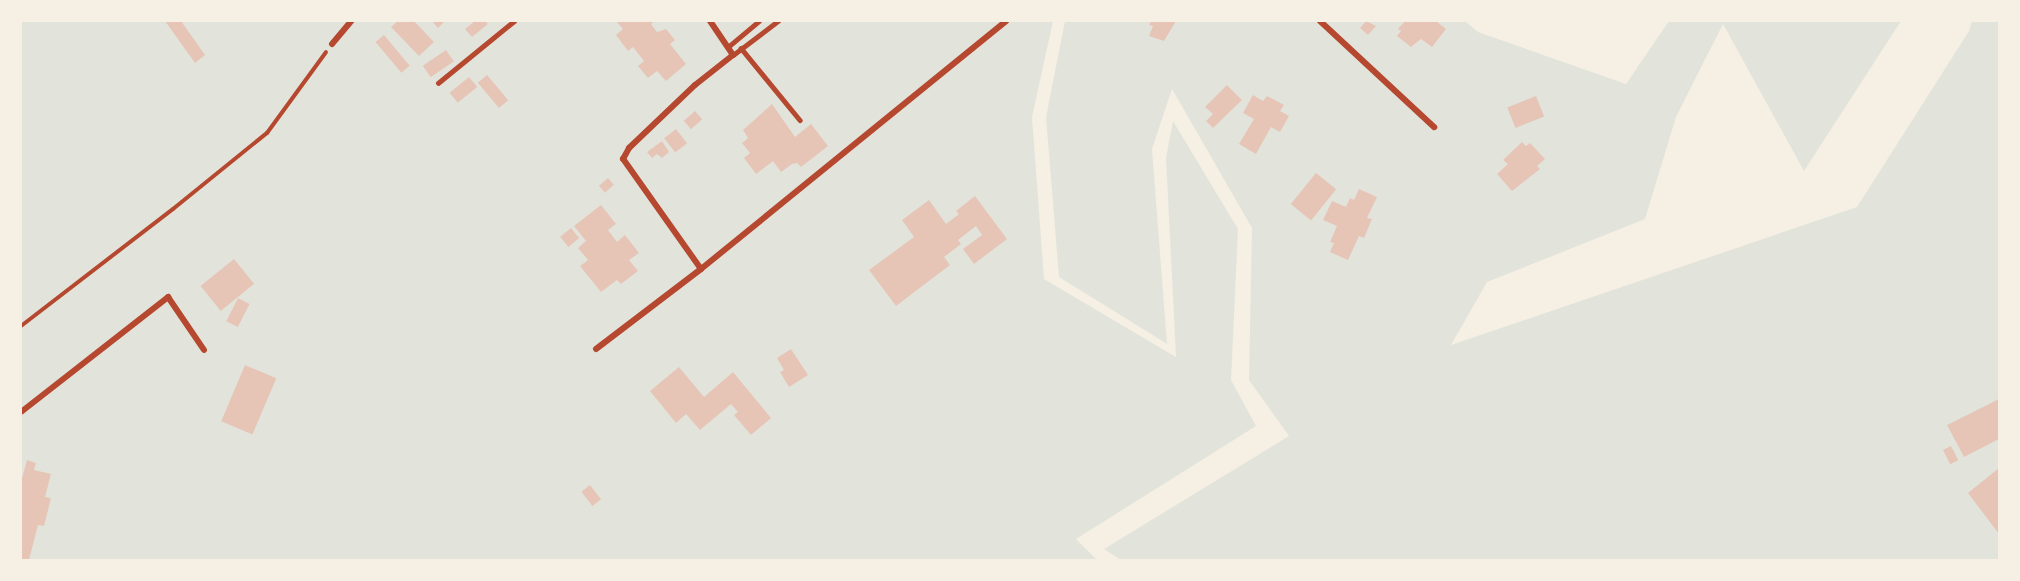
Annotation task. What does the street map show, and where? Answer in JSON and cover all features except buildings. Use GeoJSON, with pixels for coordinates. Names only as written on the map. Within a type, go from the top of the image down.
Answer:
{"type":"FeatureCollection","features":[{"type":"Feature","properties":{"kind":"street"},"geometry":{"type":"LineString","coordinates":[[332,44],[351,21]]}},
{"type":"Feature","properties":{"kind":"street"},"geometry":{"type":"LineString","coordinates":[[701,269],[623,159],[629,148],[695,85],[733,55],[710,21]]}},
{"type":"Feature","properties":{"kind":"street"},"geometry":{"type":"LineString","coordinates":[[596,349],[701,269],[1006,21]]}},
{"type":"Feature","properties":{"kind":"street"},"geometry":{"type":"LineString","coordinates":[[1320,21],[1434,127]]}},
{"type":"Feature","properties":{"kind":"street"},"geometry":{"type":"LineString","coordinates":[[21,411],[168,297],[204,350]]}},
{"type":"Feature","properties":{"kind":"lane"},"geometry":{"type":"LineString","coordinates":[[438,83],[514,21]]}},
{"type":"Feature","properties":{"kind":"lane"},"geometry":{"type":"LineString","coordinates":[[728,47],[759,21]]}},
{"type":"Feature","properties":{"kind":"lane"},"geometry":{"type":"LineString","coordinates":[[733,55],[778,21]]}},
{"type":"Feature","properties":{"kind":"lane"},"geometry":{"type":"LineString","coordinates":[[741,48],[800,120]]}},
{"type":"Feature","properties":{"kind":"path"},"geometry":{"type":"LineString","coordinates":[[21,326],[267,133],[332,44]]}},
{"type":"Feature","properties":{"kind":"shaded area"},"geometry":{"type":"Polygon","coordinates":[[[21,21],[1053,21],[1032,117],[1044,279],[1176,357],[1166,158],[1173,121],[1238,229],[1231,380],[1256,426],[1076,539],[1097,560],[21,560],[21,21]]]}},
{"type":"Feature","properties":{"kind":"shaded area"},"geometry":{"type":"Polygon","coordinates":[[[1065,21],[1465,21],[1478,32],[1626,84],[1669,21],[1901,21],[1804,171],[1723,24],[1676,117],[1645,219],[1487,282],[1451,345],[1857,207],[1969,31],[1972,21],[1999,21],[1999,560],[1121,560],[1104,549],[1289,436],[1249,380],[1252,228],[1172,89],[1152,149],[1167,344],[1059,277],[1046,117],[1065,21]]]}}]}
